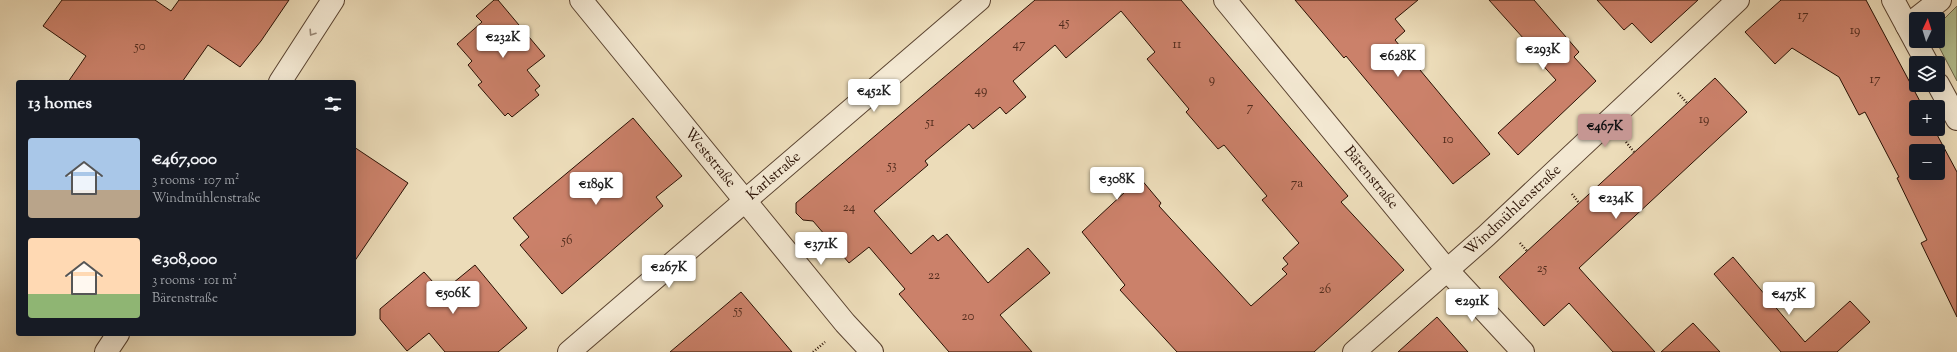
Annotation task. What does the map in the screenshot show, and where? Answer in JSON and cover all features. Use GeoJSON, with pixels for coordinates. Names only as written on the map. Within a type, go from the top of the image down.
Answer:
{"type":"FeatureCollection","features":[{"type":"Feature","properties":{"kind":"street"},"geometry":{"type":"LineString","coordinates":[[281,80],[333,0]]}},
{"type":"Feature","properties":{"kind":"street","name":"Weststraße"},"geometry":{"type":"LineString","coordinates":[[581,0],[845,323],[872,352]]}},
{"type":"Feature","properties":{"kind":"street","name":"Karlstraße"},"geometry":{"type":"LineString","coordinates":[[569,352],[979,0]]}},
{"type":"Feature","properties":{"kind":"street","name":"Bärenstraße"},"geometry":{"type":"LineString","coordinates":[[1224,0],[1447,270],[1523,352]]}},
{"type":"Feature","properties":{"kind":"street","name":"Windmühlenstraße"},"geometry":{"type":"LineString","coordinates":[[1354,352],[1447,270],[1738,0]]}},
{"type":"Feature","properties":{"kind":"street"},"geometry":{"type":"LineString","coordinates":[[1893,0],[1923,56]]}},
{"type":"Feature","properties":{"kind":"street"},"geometry":{"type":"LineString","coordinates":[[1907,26],[1940,0]]}},
{"type":"Feature","properties":{"kind":"street"},"geometry":{"type":"LineString","coordinates":[[1942,92],[1957,119]]}},
{"type":"Feature","properties":{"kind":"street"},"geometry":{"type":"LineString","coordinates":[[106,352],[117,336]]}},
{"type":"Feature","properties":{"kind":"path"},"geometry":{"type":"LineString","coordinates":[[1675,89],[1687,103]]}},
{"type":"Feature","properties":{"kind":"path"},"geometry":{"type":"LineString","coordinates":[[1622,137],[1634,152]]}},
{"type":"Feature","properties":{"kind":"path"},"geometry":{"type":"LineString","coordinates":[[813,352],[826,340]]}},
{"type":"Feature","properties":{"kind":"green space"},"geometry":{"type":"Polygon","coordinates":[[[1957,6],[1957,81],[1940,48],[1945,48],[1945,18],[1957,6]]]}},
{"type":"Feature","properties":{"kind":"building"},"geometry":{"type":"Polygon","coordinates":[[[62,0],[155,0],[171,11],[179,0],[289,0],[261,41],[240,67],[208,45],[183,80],[69,80],[86,56],[43,26],[62,0]]]}},
{"type":"Feature","properties":{"kind":"building"},"geometry":{"type":"Polygon","coordinates":[[[494,0],[498,0],[545,56],[527,70],[540,86],[535,90],[539,95],[512,117],[508,113],[505,116],[478,85],[482,82],[468,65],[472,61],[457,44],[482,22],[476,16],[494,0]]]}},
{"type":"Feature","properties":{"kind":"building"},"geometry":{"type":"Polygon","coordinates":[[[1035,0],[1181,0],[1348,196],[1341,202],[1404,270],[1314,352],[1177,352],[1120,290],[1125,285],[1082,232],[1140,178],[1161,203],[1159,206],[1251,306],[1287,274],[1282,269],[1288,264],[1283,258],[1299,243],[1262,200],[1267,196],[1224,145],[1218,149],[1186,112],[1189,109],[1147,59],[1155,52],[1121,11],[1066,58],[1055,45],[1013,81],[1026,97],[1006,114],[1000,107],[973,129],[969,124],[925,161],[928,165],[874,211],[911,254],[933,235],[938,241],[947,234],[988,283],[1028,248],[1050,273],[1000,315],[1032,352],[949,352],[899,294],[905,289],[869,247],[849,263],[813,221],[803,220],[796,213],[796,203],[1035,0]]]}},
{"type":"Feature","properties":{"kind":"building"},"geometry":{"type":"Polygon","coordinates":[[[1295,0],[1418,0],[1395,19],[1405,31],[1395,40],[1490,154],[1453,184],[1346,56],[1344,58],[1295,0]]]}},
{"type":"Feature","properties":{"kind":"building"},"geometry":{"type":"Polygon","coordinates":[[[1489,0],[1534,0],[1579,52],[1574,57],[1596,81],[1518,155],[1498,133],[1556,80],[1530,51],[1533,49],[1489,0]]]}},
{"type":"Feature","properties":{"kind":"building"},"geometry":{"type":"Polygon","coordinates":[[[1597,0],[1698,0],[1651,43],[1632,23],[1624,30],[1597,0]]]}},
{"type":"Feature","properties":{"kind":"building"},"geometry":{"type":"Polygon","coordinates":[[[1781,0],[1866,0],[1909,81],[1909,92],[1915,92],[1919,100],[1909,100],[1909,136],[1938,136],[1942,144],[1909,144],[1909,180],[1945,180],[1945,150],[1957,172],[1957,317],[1921,243],[1927,240],[1897,178],[1899,177],[1865,112],[1859,115],[1839,77],[1792,48],[1775,64],[1745,32],[1781,0]]]}},
{"type":"Feature","properties":{"kind":"building"},"geometry":{"type":"Polygon","coordinates":[[[1715,78],[1747,112],[1579,268],[1655,352],[1613,352],[1569,303],[1544,326],[1499,277],[1715,78]]]}},
{"type":"Feature","properties":{"kind":"building"},"geometry":{"type":"Polygon","coordinates":[[[633,118],[682,176],[656,197],[663,206],[562,294],[520,245],[529,237],[513,218],[633,118]]]}},
{"type":"Feature","properties":{"kind":"building"},"geometry":{"type":"Polygon","coordinates":[[[356,148],[408,183],[356,259],[356,148]]]}},
{"type":"Feature","properties":{"kind":"building"},"geometry":{"type":"Polygon","coordinates":[[[1733,257],[1805,342],[1850,301],[1870,322],[1837,352],[1781,352],[1714,274],[1733,257]]]}},
{"type":"Feature","properties":{"kind":"building"},"geometry":{"type":"Polygon","coordinates":[[[475,265],[527,328],[498,352],[445,352],[429,333],[407,351],[380,319],[380,309],[424,272],[442,292],[475,265]]]}},
{"type":"Feature","properties":{"kind":"building"},"geometry":{"type":"Polygon","coordinates":[[[741,292],[792,352],[670,352],[741,292]]]}},
{"type":"Feature","properties":{"kind":"building"},"geometry":{"type":"Polygon","coordinates":[[[1437,317],[1468,352],[1398,352],[1437,317]]]}},
{"type":"Feature","properties":{"kind":"building"},"geometry":{"type":"Polygon","coordinates":[[[1693,323],[1720,352],[1661,352],[1693,323]]]}}]}
